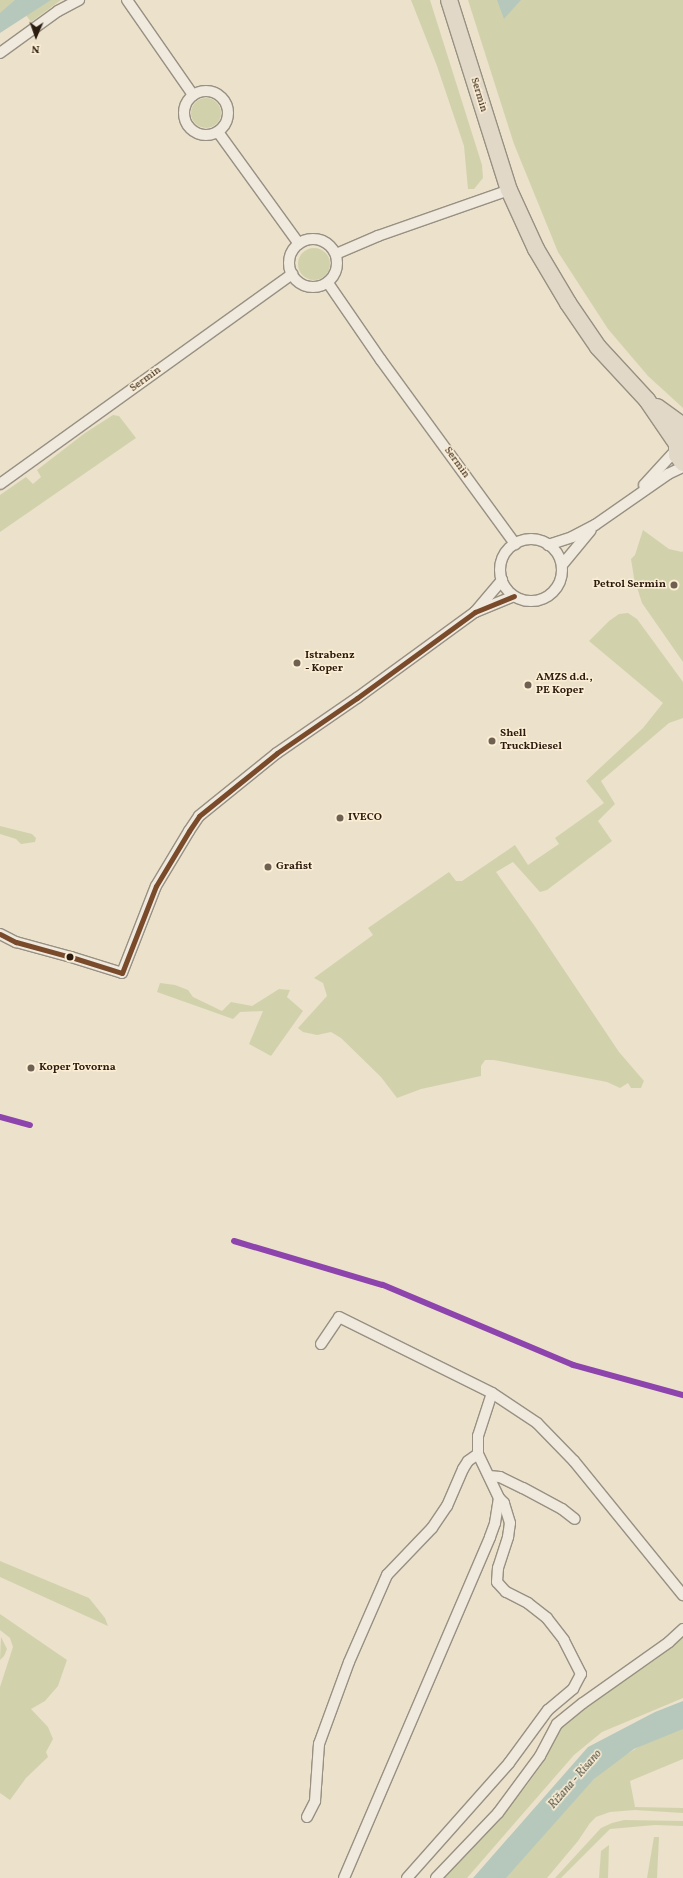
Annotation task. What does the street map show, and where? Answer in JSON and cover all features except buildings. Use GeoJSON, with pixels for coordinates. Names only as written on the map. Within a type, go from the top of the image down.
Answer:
{"type":"FeatureCollection","features":[{"type":"Feature","properties":{"kind":"main road","name":"Sermin"},"geometry":{"type":"LineString","coordinates":[[449,0],[509,190],[536,249],[568,303],[598,347],[647,400],[680,448]]}},
{"type":"Feature","properties":{"kind":"main road","name":"Sermin"},"geometry":{"type":"LineString","coordinates":[[647,400],[683,426]]}},
{"type":"Feature","properties":{"kind":"street"},"geometry":{"type":"LineString","coordinates":[[0,53],[58,11],[79,0]]}},
{"type":"Feature","properties":{"kind":"street"},"geometry":{"type":"LineString","coordinates":[[127,0],[193,95]]}},
{"type":"Feature","properties":{"kind":"street"},"geometry":{"type":"LineString","coordinates":[[205,91],[211,92],[221,97],[225,102],[228,108],[227,119],[218,132],[211,135],[200,135],[188,127],[184,118],[185,105],[193,95],[205,91]]}},
{"type":"Feature","properties":{"kind":"street"},"geometry":{"type":"LineString","coordinates":[[218,132],[300,244]]}},
{"type":"Feature","properties":{"kind":"street"},"geometry":{"type":"LineString","coordinates":[[336,254],[378,236],[509,190]]}},
{"type":"Feature","properties":{"kind":"street"},"geometry":{"type":"LineString","coordinates":[[306,240],[320,240],[332,248],[336,254],[338,267],[336,273],[328,283],[315,287],[308,287],[296,280],[292,274],[290,268],[291,254],[306,240]]}},
{"type":"Feature","properties":{"kind":"street","name":"Sermin"},"geometry":{"type":"LineString","coordinates":[[0,484],[292,274]]}},
{"type":"Feature","properties":{"kind":"street","name":"Sermin"},"geometry":{"type":"LineString","coordinates":[[328,283],[381,360],[515,544]]}},
{"type":"Feature","properties":{"kind":"street"},"geometry":{"type":"LineString","coordinates":[[632,498],[680,448]]}},
{"type":"Feature","properties":{"kind":"street"},"geometry":{"type":"LineString","coordinates":[[548,545],[572,537],[595,525],[668,474],[683,467]]}},
{"type":"Feature","properties":{"kind":"street"},"geometry":{"type":"LineString","coordinates":[[562,565],[595,525]]}},
{"type":"Feature","properties":{"kind":"street"},"geometry":{"type":"LineString","coordinates":[[532,540],[548,545],[557,553],[562,565],[561,580],[557,587],[547,596],[534,601],[527,601],[514,596],[502,580],[502,560],[510,548],[515,544],[532,540]]}},
{"type":"Feature","properties":{"kind":"street"},"geometry":{"type":"LineString","coordinates":[[0,934],[16,942],[71,956],[122,973],[156,886],[185,836],[199,816],[277,753],[357,698],[475,612],[502,580]]}},
{"type":"Feature","properties":{"kind":"street"},"geometry":{"type":"LineString","coordinates":[[475,612],[514,596]]}},
{"type":"Feature","properties":{"kind":"street"},"geometry":{"type":"LineString","coordinates":[[321,1344],[339,1317],[492,1393],[537,1423],[574,1461],[683,1595]]}},
{"type":"Feature","properties":{"kind":"street"},"geometry":{"type":"LineString","coordinates":[[492,1393],[478,1436],[478,1454],[489,1476],[497,1482],[511,1482],[562,1509],[576,1519]]}},
{"type":"Feature","properties":{"kind":"street"},"geometry":{"type":"LineString","coordinates":[[308,1817],[315,1800],[319,1744],[349,1662],[387,1575],[432,1528],[447,1506],[463,1469],[468,1461],[478,1454]]}},
{"type":"Feature","properties":{"kind":"street"},"geometry":{"type":"LineString","coordinates":[[344,1878],[490,1537],[495,1523],[499,1498],[497,1482]]}},
{"type":"Feature","properties":{"kind":"street"},"geometry":{"type":"LineString","coordinates":[[407,1878],[509,1763],[548,1710],[573,1689],[581,1674],[564,1640],[546,1618],[528,1603],[506,1592],[497,1582],[498,1568],[508,1537],[510,1523],[504,1503],[499,1498]]}},
{"type":"Feature","properties":{"kind":"street"},"geometry":{"type":"LineString","coordinates":[[436,1878],[498,1813],[540,1756],[557,1724],[583,1702],[669,1642],[683,1629]]}},
{"type":"Feature","properties":{"kind":"green space"},"geometry":{"type":"Polygon","coordinates":[[[0,0],[19,0],[0,16],[0,0]]]}},
{"type":"Feature","properties":{"kind":"green space"},"geometry":{"type":"Polygon","coordinates":[[[40,0],[61,0],[31,22],[23,11],[40,0]]]}},
{"type":"Feature","properties":{"kind":"green space"},"geometry":{"type":"Polygon","coordinates":[[[411,0],[430,0],[482,165],[483,178],[474,189],[468,189],[464,146],[437,66],[411,0]]]}},
{"type":"Feature","properties":{"kind":"green space"},"geometry":{"type":"Polygon","coordinates":[[[468,0],[683,0],[683,408],[648,376],[608,329],[558,252],[514,144],[468,0]]]}},
{"type":"Feature","properties":{"kind":"green space"},"geometry":{"type":"Polygon","coordinates":[[[206,98],[217,102],[221,113],[217,124],[206,128],[195,124],[191,113],[195,102],[206,98]]]}},
{"type":"Feature","properties":{"kind":"green space"},"geometry":{"type":"Polygon","coordinates":[[[311,248],[317,248],[327,255],[330,264],[329,270],[323,277],[317,280],[311,280],[301,273],[298,267],[298,261],[305,251],[311,248]]]}},
{"type":"Feature","properties":{"kind":"green space"},"geometry":{"type":"Polygon","coordinates":[[[113,415],[119,416],[136,438],[0,532],[0,495],[26,477],[33,484],[41,477],[37,470],[85,433],[113,415]]]}},
{"type":"Feature","properties":{"kind":"green space"},"geometry":{"type":"Polygon","coordinates":[[[643,530],[669,549],[683,551],[683,662],[642,603],[634,578],[631,559],[635,555],[643,530]]]}},
{"type":"Feature","properties":{"kind":"green space"},"geometry":{"type":"Polygon","coordinates":[[[628,613],[637,619],[683,682],[683,718],[669,723],[601,781],[615,804],[598,821],[612,841],[547,890],[540,892],[513,862],[496,872],[534,925],[619,1052],[644,1081],[641,1088],[631,1088],[628,1083],[620,1088],[607,1082],[494,1060],[485,1060],[481,1066],[481,1076],[421,1089],[397,1098],[381,1077],[341,1038],[331,1032],[317,1035],[303,1032],[298,1028],[327,996],[323,983],[314,978],[373,935],[368,928],[449,872],[456,881],[462,881],[515,845],[528,865],[559,844],[555,838],[604,803],[586,781],[643,728],[663,703],[589,641],[609,621],[619,614],[628,613]]]}},
{"type":"Feature","properties":{"kind":"green space"},"geometry":{"type":"Polygon","coordinates":[[[0,826],[32,834],[36,838],[35,842],[21,844],[16,839],[0,834],[0,826]]]}},
{"type":"Feature","properties":{"kind":"green space"},"geometry":{"type":"Polygon","coordinates":[[[160,983],[175,985],[188,990],[193,997],[222,1011],[231,1002],[252,1006],[279,989],[290,990],[287,997],[303,1011],[271,1056],[249,1044],[263,1011],[240,1012],[233,1019],[157,992],[160,983]]]}},
{"type":"Feature","properties":{"kind":"green space"},"geometry":{"type":"Polygon","coordinates":[[[0,1561],[89,1598],[105,1618],[108,1626],[0,1577],[0,1561]]]}},
{"type":"Feature","properties":{"kind":"green space"},"geometry":{"type":"Polygon","coordinates":[[[0,1614],[67,1660],[58,1686],[45,1701],[31,1709],[48,1727],[53,1739],[46,1752],[48,1757],[26,1778],[10,1800],[0,1793],[0,1687],[13,1647],[10,1638],[0,1630],[0,1614]]]}},
{"type":"Feature","properties":{"kind":"green space"},"geometry":{"type":"Polygon","coordinates":[[[683,1635],[683,1698],[602,1732],[574,1755],[467,1878],[441,1878],[503,1813],[527,1785],[546,1758],[564,1720],[655,1660],[683,1635]]]}},
{"type":"Feature","properties":{"kind":"green space"},"geometry":{"type":"Polygon","coordinates":[[[1,1637],[7,1649],[4,1656],[0,1660],[1,1637]]]}},
{"type":"Feature","properties":{"kind":"green space"},"geometry":{"type":"Polygon","coordinates":[[[683,1725],[683,1759],[630,1781],[635,1807],[683,1808],[683,1813],[635,1810],[610,1812],[596,1817],[547,1878],[503,1878],[548,1824],[607,1766],[660,1734],[683,1725]]]}},
{"type":"Feature","properties":{"kind":"green space"},"geometry":{"type":"Polygon","coordinates":[[[624,1820],[683,1821],[683,1826],[655,1825],[610,1829],[561,1878],[555,1878],[601,1828],[624,1820]]]}},
{"type":"Feature","properties":{"kind":"green space"},"geometry":{"type":"Polygon","coordinates":[[[654,1837],[659,1837],[657,1878],[647,1878],[654,1837]]]}},
{"type":"Feature","properties":{"kind":"green space"},"geometry":{"type":"Polygon","coordinates":[[[609,1845],[608,1878],[599,1878],[601,1851],[609,1845]]]}},
{"type":"Feature","properties":{"kind":"water"},"geometry":{"type":"Polygon","coordinates":[[[15,0],[51,0],[0,33],[0,13],[15,0]]]}},
{"type":"Feature","properties":{"kind":"water"},"geometry":{"type":"Polygon","coordinates":[[[497,0],[521,0],[504,19],[497,0]]]}},
{"type":"Feature","properties":{"kind":"water","name":"Rižana - Risano"},"geometry":{"type":"Polygon","coordinates":[[[683,1701],[683,1729],[634,1749],[594,1779],[506,1878],[473,1878],[588,1747],[655,1712],[683,1701]]]}},
{"type":"Feature","properties":{"kind":"transit line"},"geometry":{"type":"LineString","coordinates":[[0,934],[16,942],[122,973],[156,886],[199,816],[277,753],[357,698],[475,612],[514,596]]}},
{"type":"Feature","properties":{"kind":"transit line"},"geometry":{"type":"LineString","coordinates":[[0,1117],[30,1125]]}},
{"type":"Feature","properties":{"kind":"transit line"},"geometry":{"type":"LineString","coordinates":[[234,1241],[383,1285],[573,1365],[683,1395]]}},
{"type":"Feature","properties":{"kind":"place","name":"Petrol Sermin"},"geometry":{"type":"Point","coordinates":[674,585]}},
{"type":"Feature","properties":{"kind":"place","name":"Istrabenz - Koper"},"geometry":{"type":"Point","coordinates":[297,663]}},
{"type":"Feature","properties":{"kind":"place","name":"AMZS d.d., PE Koper"},"geometry":{"type":"Point","coordinates":[528,685]}},
{"type":"Feature","properties":{"kind":"place","name":"Shell TruckDiesel"},"geometry":{"type":"Point","coordinates":[492,741]}},
{"type":"Feature","properties":{"kind":"place","name":"IVECO"},"geometry":{"type":"Point","coordinates":[340,818]}},
{"type":"Feature","properties":{"kind":"place","name":"Grafist"},"geometry":{"type":"Point","coordinates":[268,867]}},
{"type":"Feature","properties":{"kind":"place","name":"Koper Tovorna"},"geometry":{"type":"Point","coordinates":[31,1068]}}]}
